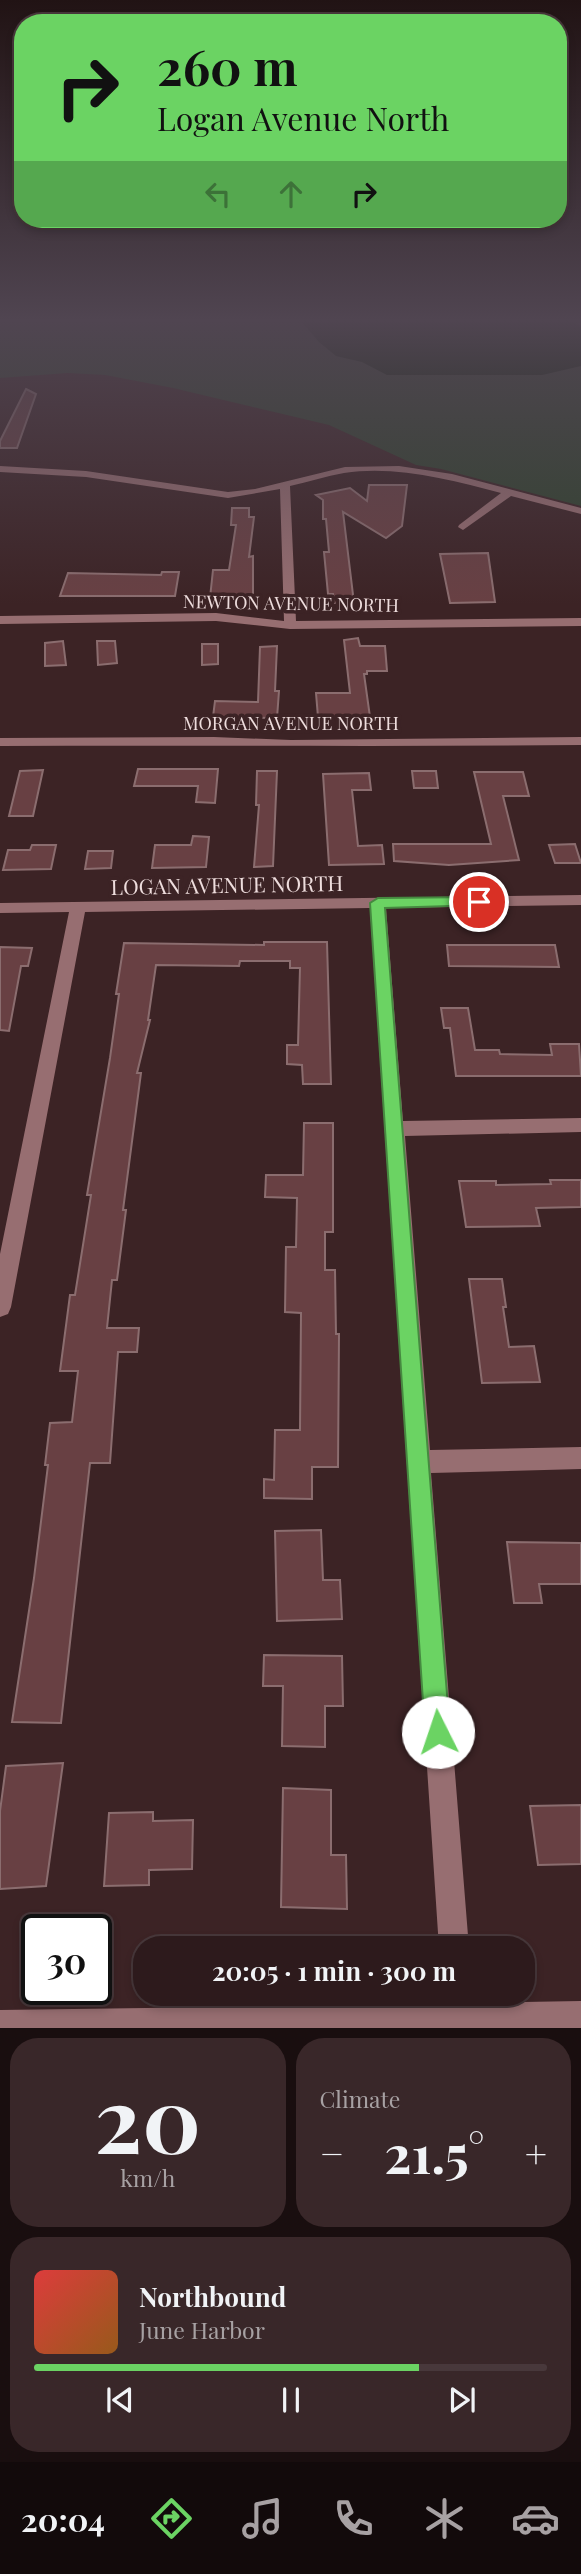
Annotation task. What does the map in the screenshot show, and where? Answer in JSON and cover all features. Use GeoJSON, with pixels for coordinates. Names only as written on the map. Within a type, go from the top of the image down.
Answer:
{"type":"FeatureCollection","features":[{"type":"Feature","properties":{"kind":"street"},"geometry":{"type":"LineString","coordinates":[[0,469],[86,474],[228,495],[255,492],[328,473],[381,468],[435,473],[581,511]]}},
{"type":"Feature","properties":{"kind":"street"},"geometry":{"type":"LineString","coordinates":[[285,484],[290,625]]}},
{"type":"Feature","properties":{"kind":"street"},"geometry":{"type":"LineString","coordinates":[[463,527],[511,491]]}},
{"type":"Feature","properties":{"kind":"street","name":"NEWTON AVENUE NORTH"},"geometry":{"type":"LineString","coordinates":[[0,620],[216,617],[290,625],[581,622]]}},
{"type":"Feature","properties":{"kind":"street","name":"MORGAN AVENUE NORTH"},"geometry":{"type":"LineString","coordinates":[[0,742],[214,741],[291,744],[581,741]]}},
{"type":"Feature","properties":{"kind":"street","name":"LOGAN AVENUE NORTH"},"geometry":{"type":"LineString","coordinates":[[0,908],[581,900]]}},
{"type":"Feature","properties":{"kind":"street"},"geometry":{"type":"LineString","coordinates":[[378,903],[453,1936]]}},
{"type":"Feature","properties":{"kind":"street"},"geometry":{"type":"LineString","coordinates":[[0,1307],[78,908]]}},
{"type":"Feature","properties":{"kind":"street"},"geometry":{"type":"LineString","coordinates":[[393,1129],[581,1125]]}},
{"type":"Feature","properties":{"kind":"street"},"geometry":{"type":"LineString","coordinates":[[418,1462],[581,1458]]}},
{"type":"Feature","properties":{"kind":"street"},"geometry":{"type":"LineString","coordinates":[[0,2026],[458,2006],[581,2017]]}},
{"type":"Feature","properties":{"kind":"shaded area"},"geometry":{"type":"Polygon","coordinates":[[[285,415],[581,415],[581,506],[441,469],[416,465],[329,425],[285,415]]]}},
{"type":"Feature","properties":{"kind":"building"},"geometry":{"type":"Polygon","coordinates":[[[13,415],[29,415],[17,448],[0,448],[0,441],[13,415]]]}},
{"type":"Feature","properties":{"kind":"building"},"geometry":{"type":"Polygon","coordinates":[[[369,485],[407,485],[402,526],[386,538],[343,512],[354,603],[334,603],[333,594],[328,594],[324,552],[329,552],[326,519],[323,519],[323,500],[316,495],[350,488],[367,501],[369,485]]]}},
{"type":"Feature","properties":{"kind":"building"},"geometry":{"type":"Polygon","coordinates":[[[232,508],[249,508],[249,517],[254,517],[249,557],[253,556],[253,595],[210,598],[213,570],[229,570],[236,525],[231,525],[232,508]]]}},
{"type":"Feature","properties":{"kind":"building"},"geometry":{"type":"Polygon","coordinates":[[[488,553],[495,602],[450,603],[440,554],[488,553]]]}},
{"type":"Feature","properties":{"kind":"building"},"geometry":{"type":"Polygon","coordinates":[[[162,572],[179,572],[175,596],[60,596],[68,573],[161,575],[162,572]]]}},
{"type":"Feature","properties":{"kind":"building"},"geometry":{"type":"Polygon","coordinates":[[[358,638],[360,646],[385,646],[387,671],[367,671],[367,674],[364,674],[370,717],[318,717],[316,693],[350,693],[344,640],[358,638]]]}},
{"type":"Feature","properties":{"kind":"building"},"geometry":{"type":"Polygon","coordinates":[[[63,641],[66,665],[45,666],[45,643],[63,641]]]}},
{"type":"Feature","properties":{"kind":"building"},"geometry":{"type":"Polygon","coordinates":[[[97,641],[115,641],[117,663],[98,665],[97,641]]]}},
{"type":"Feature","properties":{"kind":"building"},"geometry":{"type":"Polygon","coordinates":[[[202,644],[218,644],[218,664],[202,665],[202,644]]]}},
{"type":"Feature","properties":{"kind":"building"},"geometry":{"type":"Polygon","coordinates":[[[277,646],[277,718],[213,717],[215,701],[258,702],[260,647],[277,646]]]}},
{"type":"Feature","properties":{"kind":"building"},"geometry":{"type":"Polygon","coordinates":[[[138,769],[218,769],[215,803],[196,802],[198,786],[134,786],[138,769]]]}},
{"type":"Feature","properties":{"kind":"building"},"geometry":{"type":"Polygon","coordinates":[[[43,770],[33,816],[9,816],[20,771],[43,770]]]}},
{"type":"Feature","properties":{"kind":"building"},"geometry":{"type":"Polygon","coordinates":[[[257,771],[277,771],[273,866],[254,867],[259,805],[256,805],[257,771]]]}},
{"type":"Feature","properties":{"kind":"building"},"geometry":{"type":"Polygon","coordinates":[[[412,771],[436,771],[438,788],[414,788],[412,771]]]}},
{"type":"Feature","properties":{"kind":"building"},"geometry":{"type":"Polygon","coordinates":[[[474,772],[523,772],[529,796],[503,796],[519,860],[449,865],[394,861],[393,844],[491,844],[474,772]]]}},
{"type":"Feature","properties":{"kind":"building"},"geometry":{"type":"Polygon","coordinates":[[[369,773],[371,790],[352,790],[358,846],[382,845],[384,864],[329,865],[323,774],[369,773]]]}},
{"type":"Feature","properties":{"kind":"building"},"geometry":{"type":"Polygon","coordinates":[[[193,836],[209,837],[206,867],[152,868],[155,845],[191,845],[193,836]]]}},
{"type":"Feature","properties":{"kind":"building"},"geometry":{"type":"Polygon","coordinates":[[[575,844],[581,863],[555,863],[549,845],[575,844]]]}},
{"type":"Feature","properties":{"kind":"building"},"geometry":{"type":"Polygon","coordinates":[[[32,845],[56,845],[51,869],[3,870],[8,850],[30,850],[32,845]]]}},
{"type":"Feature","properties":{"kind":"building"},"geometry":{"type":"Polygon","coordinates":[[[88,851],[113,851],[111,868],[85,869],[88,851]]]}},
{"type":"Feature","properties":{"kind":"building"},"geometry":{"type":"Polygon","coordinates":[[[264,942],[327,942],[331,1084],[303,1084],[302,1065],[287,1064],[287,1045],[298,1045],[300,968],[290,968],[290,961],[240,961],[239,966],[156,965],[150,1020],[137,1073],[141,1073],[123,1210],[126,1210],[117,1280],[112,1280],[107,1328],[139,1328],[137,1352],[118,1352],[110,1463],[90,1463],[61,1723],[12,1722],[34,1578],[48,1465],[45,1465],[50,1423],[72,1422],[78,1371],[60,1371],[70,1295],[75,1295],[91,1195],[87,1195],[110,1058],[124,943],[264,945],[264,942]]]}},
{"type":"Feature","properties":{"kind":"building"},"geometry":{"type":"Polygon","coordinates":[[[447,945],[555,945],[559,967],[449,966],[447,945]]]}},
{"type":"Feature","properties":{"kind":"building"},"geometry":{"type":"Polygon","coordinates":[[[0,947],[32,948],[28,966],[21,966],[9,1031],[0,1030],[0,947]]]}},
{"type":"Feature","properties":{"kind":"building"},"geometry":{"type":"Polygon","coordinates":[[[441,1008],[468,1008],[475,1050],[499,1050],[500,1054],[552,1055],[550,1044],[579,1044],[581,1076],[456,1076],[450,1028],[444,1028],[441,1008]]]}},
{"type":"Feature","properties":{"kind":"building"},"geometry":{"type":"Polygon","coordinates":[[[304,1123],[333,1123],[333,1232],[325,1232],[325,1270],[335,1270],[336,1334],[339,1334],[338,1467],[312,1467],[312,1499],[264,1498],[264,1479],[274,1480],[275,1430],[300,1430],[301,1313],[285,1312],[286,1247],[296,1247],[297,1198],[265,1197],[266,1175],[303,1175],[304,1123]]]}},
{"type":"Feature","properties":{"kind":"building"},"geometry":{"type":"Polygon","coordinates":[[[550,1180],[581,1180],[581,1207],[536,1208],[540,1226],[466,1227],[459,1181],[496,1181],[496,1185],[551,1184],[550,1180]]]}},
{"type":"Feature","properties":{"kind":"building"},"geometry":{"type":"Polygon","coordinates":[[[469,1279],[502,1279],[509,1347],[534,1346],[540,1382],[482,1383],[469,1279]]]}},
{"type":"Feature","properties":{"kind":"building"},"geometry":{"type":"Polygon","coordinates":[[[321,1530],[323,1580],[340,1580],[342,1619],[277,1621],[275,1531],[321,1530]]]}},
{"type":"Feature","properties":{"kind":"building"},"geometry":{"type":"Polygon","coordinates":[[[507,1542],[581,1543],[581,1584],[539,1584],[542,1603],[514,1603],[507,1542]]]}},
{"type":"Feature","properties":{"kind":"building"},"geometry":{"type":"Polygon","coordinates":[[[264,1655],[342,1656],[343,1706],[325,1706],[325,1747],[282,1746],[283,1686],[263,1686],[264,1655]]]}},
{"type":"Feature","properties":{"kind":"building"},"geometry":{"type":"Polygon","coordinates":[[[63,1763],[46,1886],[0,1889],[0,1811],[6,1766],[63,1763]]]}},
{"type":"Feature","properties":{"kind":"building"},"geometry":{"type":"Polygon","coordinates":[[[283,1788],[331,1790],[331,1855],[346,1855],[347,1909],[281,1907],[283,1788]]]}},
{"type":"Feature","properties":{"kind":"building"},"geometry":{"type":"Polygon","coordinates":[[[581,1805],[581,1864],[538,1865],[530,1806],[581,1805]]]}},
{"type":"Feature","properties":{"kind":"building"},"geometry":{"type":"Polygon","coordinates":[[[153,1812],[153,1821],[193,1820],[192,1869],[149,1870],[149,1885],[104,1886],[109,1813],[153,1812]]]}},
{"type":"Feature","properties":{"kind":"route"},"geometry":{"type":"LineString","coordinates":[[438,1732],[378,903],[479,902]]}}]}
